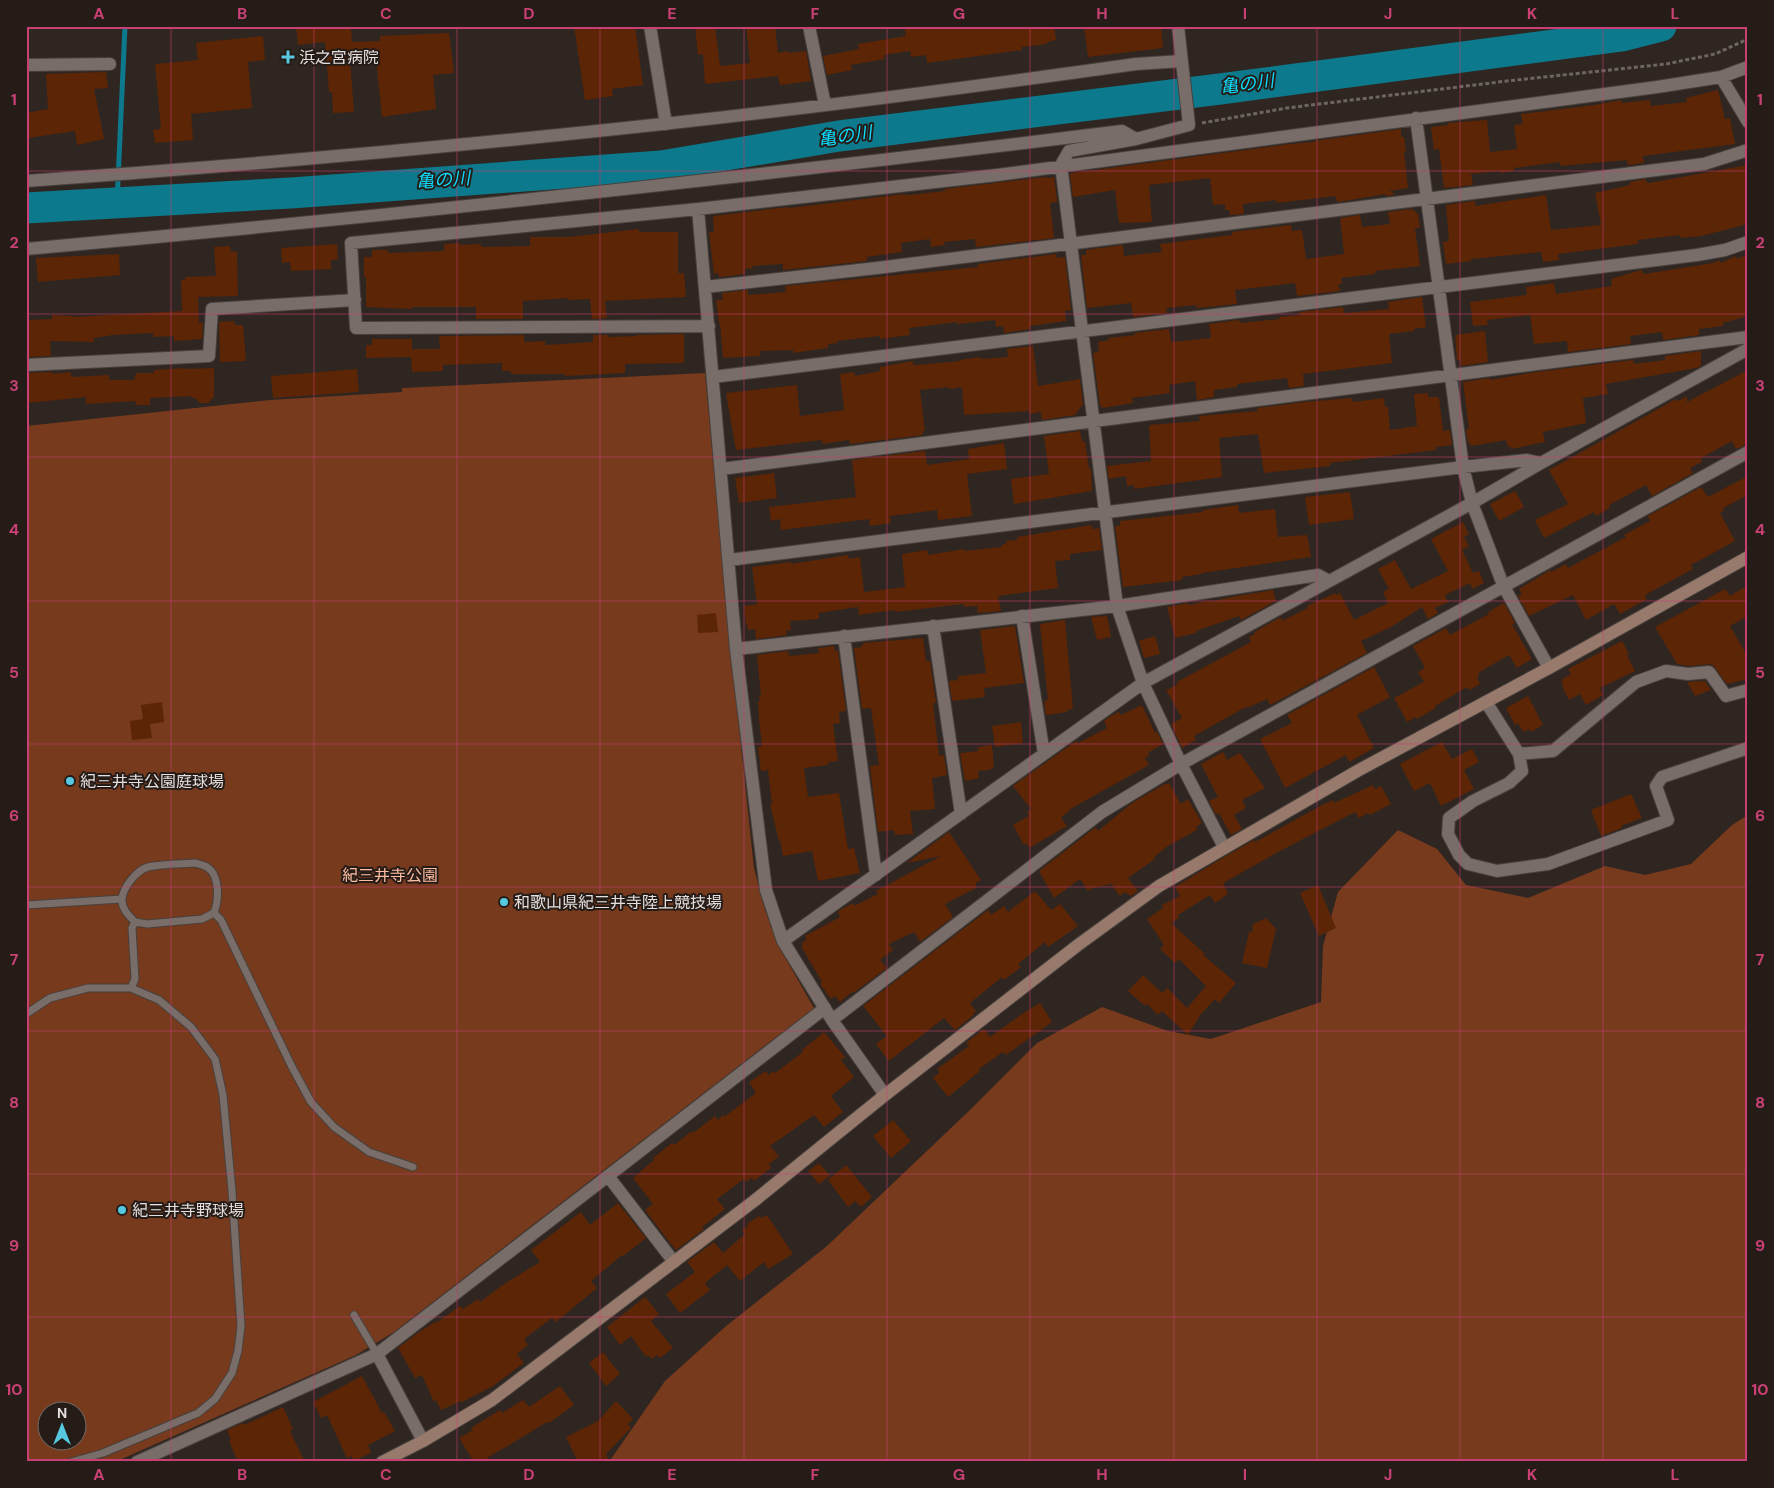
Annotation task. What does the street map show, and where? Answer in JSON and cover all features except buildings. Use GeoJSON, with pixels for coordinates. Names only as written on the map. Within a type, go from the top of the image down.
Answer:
{"type":"FeatureCollection","features":[{"type":"Feature","properties":{"kind":"street"},"geometry":{"type":"LineString","coordinates":[[650,26],[666,124]]}},
{"type":"Feature","properties":{"kind":"street"},"geometry":{"type":"LineString","coordinates":[[809,26],[825,105]]}},
{"type":"Feature","properties":{"kind":"street"},"geometry":{"type":"LineString","coordinates":[[1178,26],[1189,122],[1136,139],[1069,151],[1061,165],[1117,606],[1143,683],[1181,764],[1224,847]]}},
{"type":"Feature","properties":{"kind":"street"},"geometry":{"type":"LineString","coordinates":[[26,65],[110,64]]}},
{"type":"Feature","properties":{"kind":"street"},"geometry":{"type":"LineString","coordinates":[[26,181],[233,166],[449,146],[666,124],[1136,64],[1183,66]]}},
{"type":"Feature","properties":{"kind":"street"},"geometry":{"type":"LineString","coordinates":[[708,326],[356,328],[351,243],[698,209],[997,175],[1657,87],[1721,77],[1747,68]]}},
{"type":"Feature","properties":{"kind":"street"},"geometry":{"type":"LineString","coordinates":[[1721,77],[1748,122]]}},
{"type":"Feature","properties":{"kind":"street"},"geometry":{"type":"LineString","coordinates":[[1416,118],[1463,467],[1472,503],[1503,586],[1549,668]]}},
{"type":"Feature","properties":{"kind":"street"},"geometry":{"type":"LineString","coordinates":[[26,249],[655,186],[1122,131],[1136,139]]}},
{"type":"Feature","properties":{"kind":"street"},"geometry":{"type":"LineString","coordinates":[[705,287],[877,268],[1704,164],[1748,150]]}},
{"type":"Feature","properties":{"kind":"street"},"geometry":{"type":"LineString","coordinates":[[698,209],[736,649],[766,890],[783,941],[832,1020],[885,1095]]}},
{"type":"Feature","properties":{"kind":"street"},"geometry":{"type":"LineString","coordinates":[[713,377],[1697,255],[1725,250],[1748,242]]}},
{"type":"Feature","properties":{"kind":"street"},"geometry":{"type":"LineString","coordinates":[[26,365],[209,356],[212,309],[355,300]]}},
{"type":"Feature","properties":{"kind":"street"},"geometry":{"type":"LineString","coordinates":[[721,469],[1748,337]]}},
{"type":"Feature","properties":{"kind":"street"},"geometry":{"type":"LineString","coordinates":[[783,941],[1143,683],[1748,349]]}},
{"type":"Feature","properties":{"kind":"street"},"geometry":{"type":"LineString","coordinates":[[832,1020],[1102,812],[1181,764],[1748,452]]}},
{"type":"Feature","properties":{"kind":"street"},"geometry":{"type":"LineString","coordinates":[[729,560],[1463,467],[1527,460],[1541,463]]}},
{"type":"Feature","properties":{"kind":"street"},"geometry":{"type":"LineString","coordinates":[[382,1462],[492,1400],[754,1201],[885,1095],[1078,945],[1159,886],[1359,770],[1549,668],[1748,557]]}},
{"type":"Feature","properties":{"kind":"street"},"geometry":{"type":"LineString","coordinates":[[736,649],[1117,606],[1318,576],[1329,581]]}},
{"type":"Feature","properties":{"kind":"street"},"geometry":{"type":"LineString","coordinates":[[1022,616],[1044,754]]}},
{"type":"Feature","properties":{"kind":"street"},"geometry":{"type":"LineString","coordinates":[[933,626],[961,814]]}},
{"type":"Feature","properties":{"kind":"street"},"geometry":{"type":"LineString","coordinates":[[844,636],[876,875]]}},
{"type":"Feature","properties":{"kind":"street"},"geometry":{"type":"LineString","coordinates":[[1519,754],[1553,751],[1636,682],[1666,671],[1688,674],[1709,672],[1726,696],[1748,690]]}},
{"type":"Feature","properties":{"kind":"street"},"geometry":{"type":"LineString","coordinates":[[1486,702],[1519,754],[1522,771],[1509,783],[1473,801],[1449,818],[1448,834],[1459,855],[1468,864],[1497,870],[1548,864],[1668,820],[1656,786],[1662,777],[1748,748]]}},
{"type":"Feature","properties":{"kind":"street"},"geometry":{"type":"LineString","coordinates":[[137,1462],[377,1354],[825,1008]]}},
{"type":"Feature","properties":{"kind":"street"},"geometry":{"type":"LineString","coordinates":[[608,1176],[674,1262]]}},
{"type":"Feature","properties":{"kind":"street"},"geometry":{"type":"LineString","coordinates":[[377,1354],[422,1441]]}},
{"type":"Feature","properties":{"kind":"lane"},"geometry":{"type":"LineString","coordinates":[[195,863],[207,867],[215,876],[217,904],[214,913],[202,919],[148,924],[135,922],[125,911],[122,899],[128,883],[136,874],[148,867],[195,863]]}},
{"type":"Feature","properties":{"kind":"lane"},"geometry":{"type":"LineString","coordinates":[[26,905],[122,899]]}},
{"type":"Feature","properties":{"kind":"lane"},"geometry":{"type":"LineString","coordinates":[[214,913],[221,920],[310,1102],[334,1127],[369,1152],[413,1167]]}},
{"type":"Feature","properties":{"kind":"lane"},"geometry":{"type":"LineString","coordinates":[[131,988],[135,980],[132,928],[135,922]]}},
{"type":"Feature","properties":{"kind":"lane"},"geometry":{"type":"LineString","coordinates":[[26,1014],[50,998],[88,988],[131,988],[159,1000],[191,1027],[215,1059],[223,1095],[232,1191],[241,1326],[238,1351],[232,1374],[215,1399],[198,1413],[103,1453],[70,1462]]}},
{"type":"Feature","properties":{"kind":"lane"},"geometry":{"type":"LineString","coordinates":[[354,1315],[377,1354]]}},
{"type":"Feature","properties":{"kind":"path"},"geometry":{"type":"LineString","coordinates":[[1189,122],[1506,81],[1666,64],[1715,54],[1748,38]]}},
{"type":"Feature","properties":{"kind":"green space","name":"紀三井寺公園"},"geometry":{"type":"Polygon","coordinates":[[[705,373],[729,633],[754,868],[765,910],[779,947],[814,1008],[394,1332],[356,1355],[115,1462],[26,1462],[26,426],[270,400],[402,392],[402,388],[705,373]]]}},
{"type":"Feature","properties":{"kind":"green space"},"geometry":{"type":"Polygon","coordinates":[[[1748,815],[1748,1462],[609,1462],[665,1381],[725,1327],[827,1246],[971,1109],[1037,1043],[1102,1007],[1168,1031],[1211,1039],[1321,1002],[1323,946],[1338,892],[1398,830],[1437,849],[1466,885],[1528,898],[1605,866],[1645,875],[1691,864],[1732,825],[1748,815]]]}},
{"type":"Feature","properties":{"kind":"waterway"},"geometry":{"type":"LineString","coordinates":[[117,203],[125,26]]}},
{"type":"Feature","properties":{"kind":"waterway","name":"亀の川"},"geometry":{"type":"LineString","coordinates":[[26,208],[291,193],[661,166],[839,136],[1220,89],[1622,36],[1661,26]]}},
{"type":"Feature","properties":{"kind":"place","name":"浜之宮病院"},"geometry":{"type":"Point","coordinates":[288,57]}},
{"type":"Feature","properties":{"kind":"place","name":"紀三井寺公園庭球場"},"geometry":{"type":"Point","coordinates":[70,781]}},
{"type":"Feature","properties":{"kind":"place","name":"和歌山県紀三井寺陸上競技場"},"geometry":{"type":"Point","coordinates":[504,902]}},
{"type":"Feature","properties":{"kind":"place","name":"紀三井寺野球場"},"geometry":{"type":"Point","coordinates":[122,1210]}}]}
